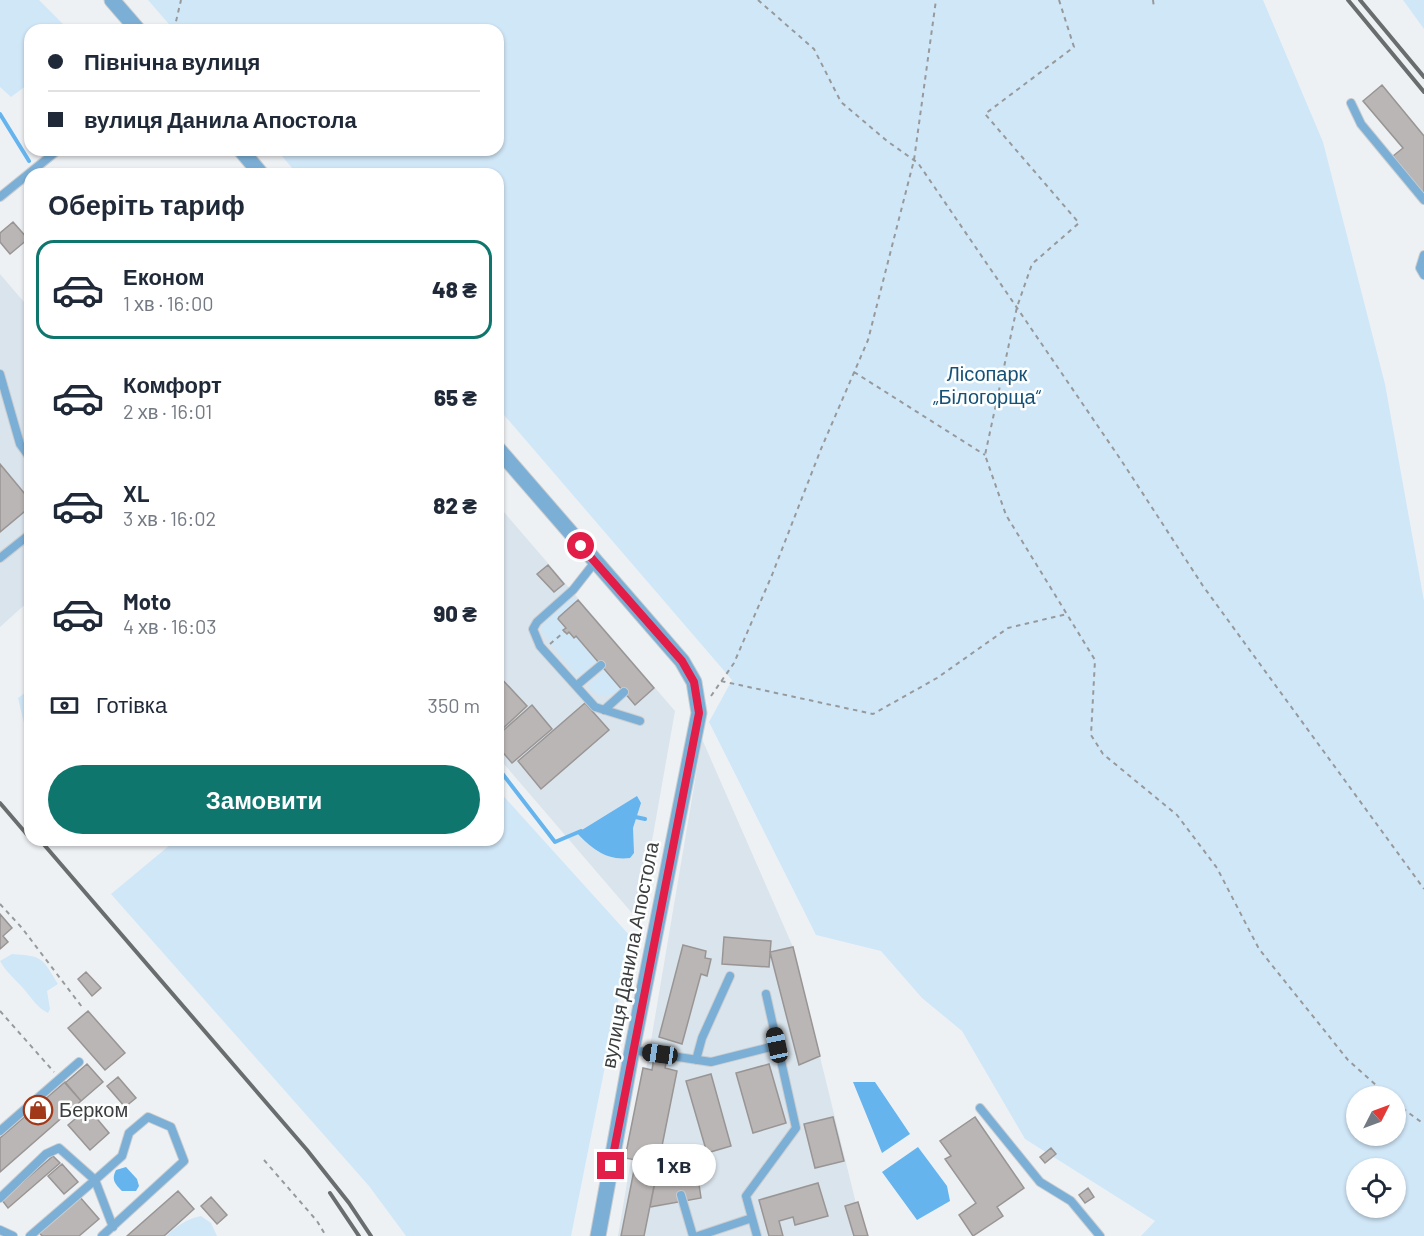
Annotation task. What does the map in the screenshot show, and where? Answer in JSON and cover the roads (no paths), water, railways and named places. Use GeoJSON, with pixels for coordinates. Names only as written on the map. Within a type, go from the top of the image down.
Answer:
{"type":"FeatureCollection","features":[{"type":"Feature","properties":{"kind":"street"},"geometry":{"type":"LineString","coordinates":[[112,0],[133,24]]}},
{"type":"Feature","properties":{"kind":"street"},"geometry":{"type":"LineString","coordinates":[[246,156],[256,168]]}},
{"type":"Feature","properties":{"kind":"street"},"geometry":{"type":"LineString","coordinates":[[504,456],[595,562]]}},
{"type":"Feature","properties":{"kind":"street","name":"вулиця Данила Апостола"},"geometry":{"type":"LineString","coordinates":[[595,562],[682,661],[694,682],[699,713],[632,1050],[598,1236]]}},
{"type":"Feature","properties":{"kind":"lane"},"geometry":{"type":"LineString","coordinates":[[1351,103],[1361,124],[1424,200]]}},
{"type":"Feature","properties":{"kind":"lane"},"geometry":{"type":"LineString","coordinates":[[36,168],[51,156]]}},
{"type":"Feature","properties":{"kind":"lane"},"geometry":{"type":"LineString","coordinates":[[0,197],[24,178]]}},
{"type":"Feature","properties":{"kind":"lane"},"geometry":{"type":"LineString","coordinates":[[1424,255],[1420,268],[1424,275]]}},
{"type":"Feature","properties":{"kind":"lane"},"geometry":{"type":"LineString","coordinates":[[0,374],[20,444],[24,450]]}},
{"type":"Feature","properties":{"kind":"lane"},"geometry":{"type":"LineString","coordinates":[[0,558],[24,539]]}},
{"type":"Feature","properties":{"kind":"lane"},"geometry":{"type":"LineString","coordinates":[[595,562],[573,590],[537,622],[533,629],[544,650],[595,707],[640,721]]}},
{"type":"Feature","properties":{"kind":"lane"},"geometry":{"type":"LineString","coordinates":[[576,686],[601,665]]}},
{"type":"Feature","properties":{"kind":"lane"},"geometry":{"type":"LineString","coordinates":[[604,710],[624,692]]}},
{"type":"Feature","properties":{"kind":"lane"},"geometry":{"type":"LineString","coordinates":[[696,1060],[702,1038],[730,976]]}},
{"type":"Feature","properties":{"kind":"lane"},"geometry":{"type":"LineString","coordinates":[[757,1236],[746,1196],[796,1128],[766,994]]}},
{"type":"Feature","properties":{"kind":"lane"},"geometry":{"type":"LineString","coordinates":[[632,1050],[711,1062],[777,1045]]}},
{"type":"Feature","properties":{"kind":"lane"},"geometry":{"type":"LineString","coordinates":[[0,1131],[79,1062]]}},
{"type":"Feature","properties":{"kind":"lane"},"geometry":{"type":"LineString","coordinates":[[980,1108],[1040,1182],[1071,1201],[1100,1236]]}},
{"type":"Feature","properties":{"kind":"lane"},"geometry":{"type":"LineString","coordinates":[[30,1236],[122,1156],[129,1132],[148,1117],[171,1127],[184,1161],[102,1236]]}},
{"type":"Feature","properties":{"kind":"lane"},"geometry":{"type":"LineString","coordinates":[[0,1198],[46,1154],[59,1148],[95,1180],[112,1227]]}},
{"type":"Feature","properties":{"kind":"lane"},"geometry":{"type":"LineString","coordinates":[[681,1196],[696,1236],[752,1218]]}},
{"type":"Feature","properties":{"kind":"lane"},"geometry":{"type":"LineString","coordinates":[[0,1230],[13,1236]]}},
{"type":"Feature","properties":{"kind":"water"},"geometry":{"type":"Polygon","coordinates":[[[637,796],[641,803],[633,828],[634,853],[630,858],[614,858],[600,853],[577,833],[637,796]]]}},
{"type":"Feature","properties":{"kind":"water"},"geometry":{"type":"Polygon","coordinates":[[[853,1082],[875,1082],[910,1134],[882,1153],[853,1082]]]}},
{"type":"Feature","properties":{"kind":"water"},"geometry":{"type":"Polygon","coordinates":[[[918,1147],[947,1186],[950,1201],[917,1220],[882,1172],[918,1147]]]}},
{"type":"Feature","properties":{"kind":"water"},"geometry":{"type":"Polygon","coordinates":[[[126,1167],[137,1179],[139,1186],[136,1191],[122,1191],[114,1182],[116,1170],[126,1167]]]}},
{"type":"Feature","properties":{"kind":"waterway"},"geometry":{"type":"LineString","coordinates":[[0,114],[24,153]]}},
{"type":"Feature","properties":{"kind":"waterway"},"geometry":{"type":"LineString","coordinates":[[26,156],[29,161]]}},
{"type":"Feature","properties":{"kind":"waterway"},"geometry":{"type":"LineString","coordinates":[[504,776],[555,842],[581,831]]}},
{"type":"Feature","properties":{"kind":"waterway"},"geometry":{"type":"LineString","coordinates":[[631,816],[645,819]]}},
{"type":"Feature","properties":{"kind":"railway"},"geometry":{"type":"LineString","coordinates":[[1348,0],[1424,92]]}},
{"type":"Feature","properties":{"kind":"railway"},"geometry":{"type":"LineString","coordinates":[[1360,0],[1424,77]]}},
{"type":"Feature","properties":{"kind":"railway"},"geometry":{"type":"LineString","coordinates":[[0,803],[24,831]]}},
{"type":"Feature","properties":{"kind":"railway"},"geometry":{"type":"LineString","coordinates":[[45,846],[307,1150],[349,1203],[371,1236]]}},
{"type":"Feature","properties":{"kind":"railway"},"geometry":{"type":"LineString","coordinates":[[330,1193],[359,1236]]}},
{"type":"Feature","properties":{"kind":"place","name":"Берком"},"geometry":{"type":"Point","coordinates":[38,1110]}},
{"type":"Feature","properties":{"kind":"park label","name":"Лісопарк „Білогорща“"},"geometry":{"type":"Point","coordinates":[987,386]}}]}
